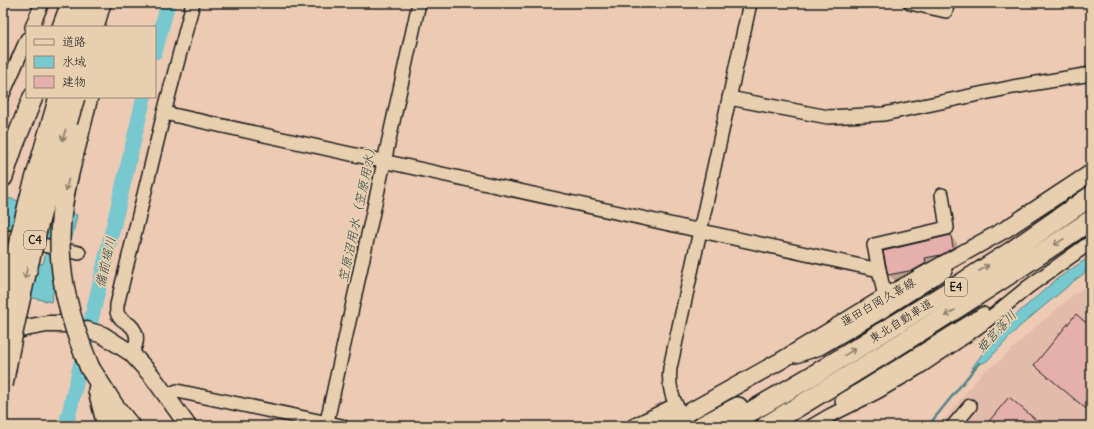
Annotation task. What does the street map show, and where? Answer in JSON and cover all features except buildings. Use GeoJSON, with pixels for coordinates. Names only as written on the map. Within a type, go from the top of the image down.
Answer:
{"type":"FeatureCollection","features":[{"type":"Feature","properties":{"kind":"highway"},"geometry":{"type":"LineString","coordinates":[[62,26],[73,3]]}},
{"type":"Feature","properties":{"kind":"highway"},"geometry":{"type":"LineString","coordinates":[[67,26],[73,3]]}},
{"type":"Feature","properties":{"kind":"highway"},"geometry":{"type":"LineString","coordinates":[[79,26],[86,3]]}},
{"type":"Feature","properties":{"kind":"highway"},"geometry":{"type":"LineString","coordinates":[[94,26],[101,3]]}},
{"type":"Feature","properties":{"kind":"highway"},"geometry":{"type":"LineString","coordinates":[[104,26],[108,3]]}},
{"type":"Feature","properties":{"kind":"highway"},"geometry":{"type":"LineString","coordinates":[[3,177],[33,98]]}},
{"type":"Feature","properties":{"kind":"highway"},"geometry":{"type":"LineString","coordinates":[[3,258],[47,98]]}},
{"type":"Feature","properties":{"kind":"highway","name":"C4"},"geometry":{"type":"LineString","coordinates":[[3,311],[31,193],[58,98]]}},
{"type":"Feature","properties":{"kind":"highway","name":"C4"},"geometry":{"type":"LineString","coordinates":[[3,385],[26,273],[46,196],[75,98]]}},
{"type":"Feature","properties":{"kind":"highway"},"geometry":{"type":"LineString","coordinates":[[88,98],[64,195],[60,221],[61,272],[74,329],[99,392],[107,426]]}},
{"type":"Feature","properties":{"kind":"highway","name":"東北自動車道"},"geometry":{"type":"LineString","coordinates":[[726,426],[817,373],[951,290],[1012,251],[1091,196]]}},
{"type":"Feature","properties":{"kind":"highway","name":"東北自動車道"},"geometry":{"type":"LineString","coordinates":[[766,426],[827,390],[967,302],[1091,220]]}},
{"type":"Feature","properties":{"kind":"highway"},"geometry":{"type":"LineString","coordinates":[[90,368],[114,406],[130,426]]}},
{"type":"Feature","properties":{"kind":"highway"},"geometry":{"type":"LineString","coordinates":[[702,426],[749,401],[817,373]]}},
{"type":"Feature","properties":{"kind":"highway"},"geometry":{"type":"LineString","coordinates":[[779,426],[827,390]]}},
{"type":"Feature","properties":{"kind":"main road","name":"蓮田白岡久喜線"},"geometry":{"type":"LineString","coordinates":[[662,426],[678,411],[782,360],[885,297],[1006,229],[1072,187],[1091,173]]}},
{"type":"Feature","properties":{"kind":"main road"},"geometry":{"type":"LineString","coordinates":[[3,334],[25,328],[53,324],[69,325],[103,334],[131,353],[152,376],[188,426]]}},
{"type":"Feature","properties":{"kind":"street"},"geometry":{"type":"LineString","coordinates":[[32,26],[42,3]]}},
{"type":"Feature","properties":{"kind":"street"},"geometry":{"type":"LineString","coordinates":[[131,353],[136,347],[136,336],[132,326],[118,316],[118,305],[164,113],[193,3]]}},
{"type":"Feature","properties":{"kind":"street"},"geometry":{"type":"LineString","coordinates":[[320,424],[384,162],[419,3]]}},
{"type":"Feature","properties":{"kind":"street"},"geometry":{"type":"LineString","coordinates":[[633,426],[678,411],[671,395],[669,380],[670,368],[750,3]]}},
{"type":"Feature","properties":{"kind":"street"},"geometry":{"type":"LineString","coordinates":[[910,3],[946,11],[948,3]]}},
{"type":"Feature","properties":{"kind":"street"},"geometry":{"type":"LineString","coordinates":[[3,94],[26,41]]}},
{"type":"Feature","properties":{"kind":"street"},"geometry":{"type":"LineString","coordinates":[[729,98],[828,117],[884,114],[1013,87],[1091,74]]}},
{"type":"Feature","properties":{"kind":"street"},"geometry":{"type":"LineString","coordinates":[[164,113],[879,270]]}},
{"type":"Feature","properties":{"kind":"street"},"geometry":{"type":"LineString","coordinates":[[885,297],[874,245],[947,228],[942,195]]}},
{"type":"Feature","properties":{"kind":"street"},"geometry":{"type":"LineString","coordinates":[[3,236],[79,253]]}},
{"type":"Feature","properties":{"kind":"street"},"geometry":{"type":"LineString","coordinates":[[812,426],[877,392],[918,368],[967,335],[1028,287],[1091,242]]}},
{"type":"Feature","properties":{"kind":"street"},"geometry":{"type":"LineString","coordinates":[[782,360],[820,348],[881,312],[949,268],[963,253]]}},
{"type":"Feature","properties":{"kind":"street"},"geometry":{"type":"LineString","coordinates":[[167,396],[177,390],[320,424],[342,426]]}},
{"type":"Feature","properties":{"kind":"street"},"geometry":{"type":"LineString","coordinates":[[953,426],[970,406]]}},
{"type":"Feature","properties":{"kind":"shaded area"},"geometry":{"type":"Polygon","coordinates":[[[1091,283],[1091,426],[939,426],[982,373],[1002,359],[1029,333],[1072,296],[1091,283]]]}},
{"type":"Feature","properties":{"kind":"water"},"geometry":{"type":"Polygon","coordinates":[[[3,197],[77,215],[70,246],[3,230],[3,197]]]}},
{"type":"Feature","properties":{"kind":"water"},"geometry":{"type":"Polygon","coordinates":[[[46,252],[61,256],[51,302],[3,291],[3,255],[43,264],[46,252]]]}},
{"type":"Feature","properties":{"kind":"water"},"geometry":{"type":"Polygon","coordinates":[[[1091,256],[1091,268],[1019,327],[987,361],[972,368],[993,339],[1011,319],[1057,279],[1091,256]]]}},
{"type":"Feature","properties":{"kind":"waterway","name":"備前堀川"},"geometry":{"type":"LineString","coordinates":[[156,48],[168,3]]}},
{"type":"Feature","properties":{"kind":"waterway","name":"備前堀川"},"geometry":{"type":"LineString","coordinates":[[66,426],[144,98]]}},
{"type":"Feature","properties":{"kind":"waterway","name":"姫宮落川"},"geometry":{"type":"LineString","coordinates":[[928,426],[979,363]]}},
{"type":"Feature","properties":{"kind":"water label","name":"笠原沼用水（笠原用水）"},"geometry":{"type":"Point","coordinates":[357,212]}}]}
